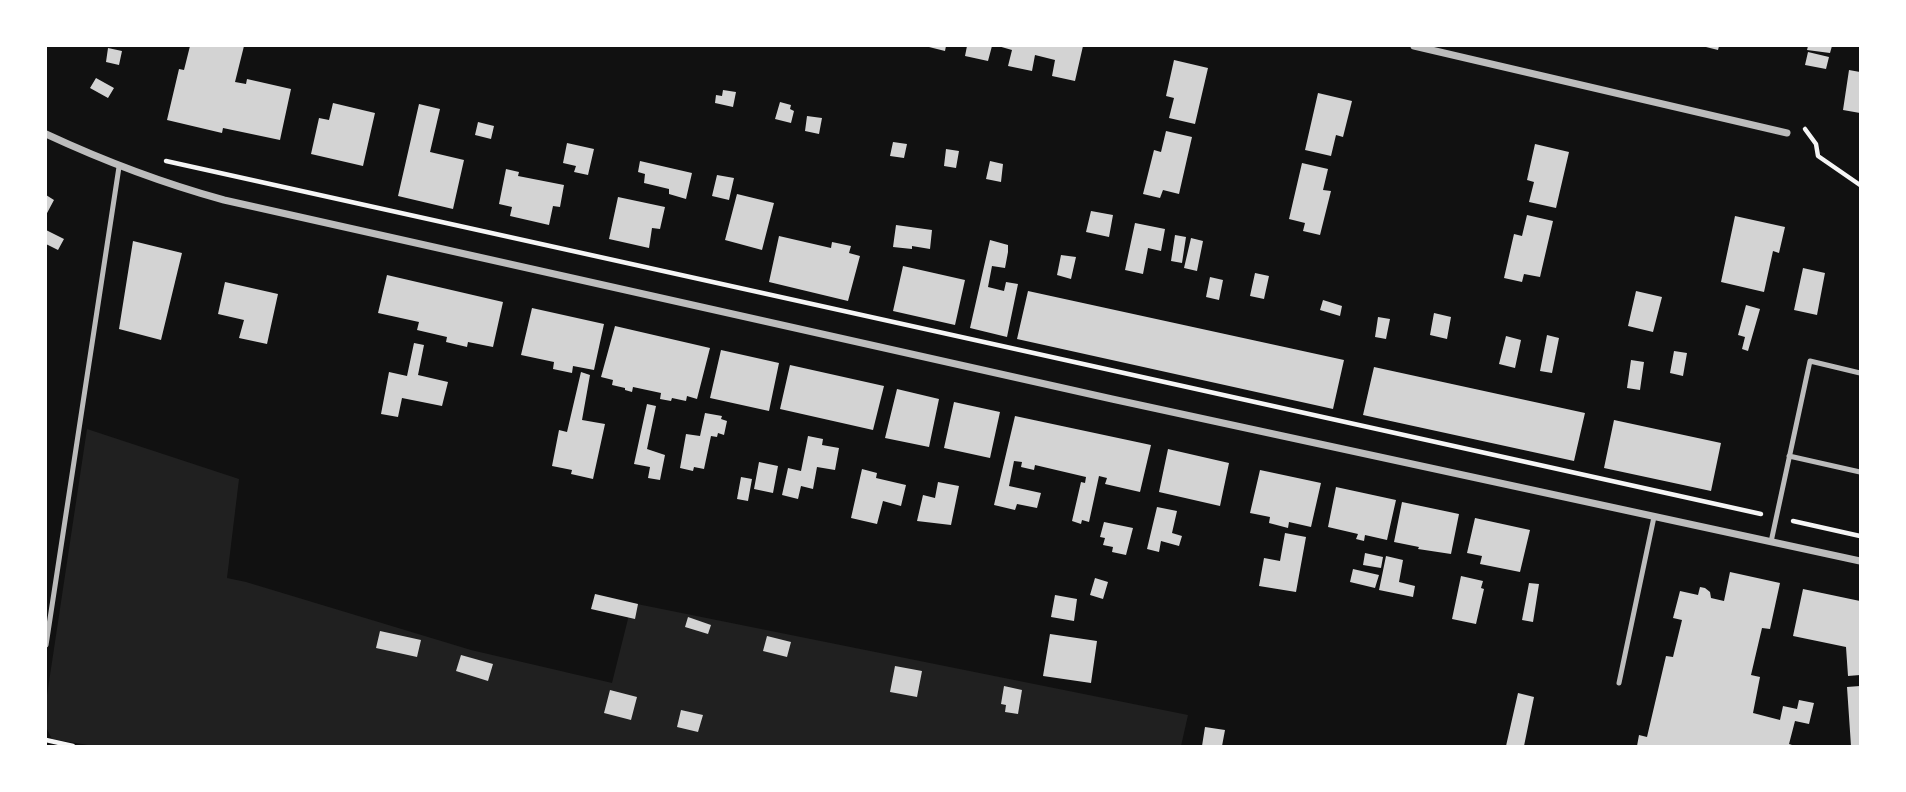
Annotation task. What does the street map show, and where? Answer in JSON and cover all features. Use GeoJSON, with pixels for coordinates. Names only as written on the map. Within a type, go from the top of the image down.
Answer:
{"type":"FeatureCollection","features":[{"type":"Feature","properties":{"kind":"street"},"geometry":{"type":"LineString","coordinates":[[1414,46],[1787,133]]}},
{"type":"Feature","properties":{"kind":"street"},"geometry":{"type":"LineString","coordinates":[[46,134],[119,167],[224,200],[1139,405],[1860,561]]}},
{"type":"Feature","properties":{"kind":"lane"},"geometry":{"type":"LineString","coordinates":[[46,645],[119,167]]}},
{"type":"Feature","properties":{"kind":"lane"},"geometry":{"type":"LineString","coordinates":[[1771,542],[1810,361],[1860,373]]}},
{"type":"Feature","properties":{"kind":"lane"},"geometry":{"type":"LineString","coordinates":[[1789,456],[1860,472]]}},
{"type":"Feature","properties":{"kind":"lane"},"geometry":{"type":"LineString","coordinates":[[1619,683],[1654,517]]}},
{"type":"Feature","properties":{"kind":"path"},"geometry":{"type":"LineString","coordinates":[[1800,124],[1816,144],[1818,156],[1860,185]]}},
{"type":"Feature","properties":{"kind":"path"},"geometry":{"type":"LineString","coordinates":[[154,158],[1860,536]]}},
{"type":"Feature","properties":{"kind":"path"},"geometry":{"type":"LineString","coordinates":[[46,740],[73,747]]}},
{"type":"Feature","properties":{"kind":"shaded area"},"geometry":{"type":"Polygon","coordinates":[[[87,429],[239,479],[227,578],[471,650],[612,683],[632,603],[1188,715],[1181,746],[94,746],[52,739],[46,727],[46,702],[87,429]]]}},
{"type":"Feature","properties":{"kind":"building"},"geometry":{"type":"Polygon","coordinates":[[[190,46],[244,46],[235,82],[246,84],[247,79],[291,89],[280,140],[223,128],[222,133],[167,120],[179,69],[184,70],[190,46]]]}},
{"type":"Feature","properties":{"kind":"building"},"geometry":{"type":"Polygon","coordinates":[[[925,46],[946,46],[945,51],[925,46]]]}},
{"type":"Feature","properties":{"kind":"building"},"geometry":{"type":"Polygon","coordinates":[[[967,46],[992,46],[988,61],[965,56],[967,46]]]}},
{"type":"Feature","properties":{"kind":"building"},"geometry":{"type":"Polygon","coordinates":[[[998,46],[1083,46],[1075,81],[1052,76],[1055,60],[1035,55],[1032,71],[1008,66],[1012,50],[998,46]]]}},
{"type":"Feature","properties":{"kind":"building"},"geometry":{"type":"Polygon","coordinates":[[[1702,46],[1719,46],[1718,50],[1702,46]]]}},
{"type":"Feature","properties":{"kind":"building"},"geometry":{"type":"Polygon","coordinates":[[[1808,46],[1832,46],[1830,53],[1807,50],[1808,46]]]}},
{"type":"Feature","properties":{"kind":"building"},"geometry":{"type":"Polygon","coordinates":[[[108,48],[122,51],[119,65],[106,62],[108,48]]]}},
{"type":"Feature","properties":{"kind":"building"},"geometry":{"type":"Polygon","coordinates":[[[1808,52],[1829,57],[1826,69],[1805,65],[1808,52]]]}},
{"type":"Feature","properties":{"kind":"building"},"geometry":{"type":"Polygon","coordinates":[[[1174,60],[1208,68],[1195,124],[1169,118],[1174,98],[1166,96],[1174,60]]]}},
{"type":"Feature","properties":{"kind":"building"},"geometry":{"type":"Polygon","coordinates":[[[1849,70],[1860,72],[1860,113],[1843,110],[1849,70]]]}},
{"type":"Feature","properties":{"kind":"building"},"geometry":{"type":"Polygon","coordinates":[[[96,78],[114,88],[108,98],[90,88],[96,78]]]}},
{"type":"Feature","properties":{"kind":"building"},"geometry":{"type":"Polygon","coordinates":[[[723,90],[736,92],[733,107],[715,103],[716,95],[722,96],[723,90]]]}},
{"type":"Feature","properties":{"kind":"building"},"geometry":{"type":"Polygon","coordinates":[[[1318,93],[1352,101],[1343,137],[1336,135],[1331,156],[1305,150],[1318,93]]]}},
{"type":"Feature","properties":{"kind":"building"},"geometry":{"type":"Polygon","coordinates":[[[780,102],[791,105],[790,109],[794,111],[791,123],[775,119],[780,102]]]}},
{"type":"Feature","properties":{"kind":"building"},"geometry":{"type":"Polygon","coordinates":[[[333,103],[375,113],[363,166],[311,154],[319,118],[329,120],[333,103]]]}},
{"type":"Feature","properties":{"kind":"building"},"geometry":{"type":"Polygon","coordinates":[[[419,104],[440,109],[430,152],[464,160],[453,209],[398,196],[419,104]]]}},
{"type":"Feature","properties":{"kind":"building"},"geometry":{"type":"Polygon","coordinates":[[[807,116],[822,118],[819,134],[805,131],[807,116]]]}},
{"type":"Feature","properties":{"kind":"building"},"geometry":{"type":"Polygon","coordinates":[[[478,122],[494,126],[491,139],[475,135],[478,122]]]}},
{"type":"Feature","properties":{"kind":"building"},"geometry":{"type":"Polygon","coordinates":[[[1166,131],[1192,137],[1179,194],[1163,190],[1160,198],[1143,194],[1154,150],[1161,152],[1166,131]]]}},
{"type":"Feature","properties":{"kind":"building"},"geometry":{"type":"Polygon","coordinates":[[[893,142],[907,144],[904,158],[890,156],[893,142]]]}},
{"type":"Feature","properties":{"kind":"building"},"geometry":{"type":"Polygon","coordinates":[[[567,143],[594,149],[588,175],[574,172],[576,166],[563,163],[567,143]]]}},
{"type":"Feature","properties":{"kind":"building"},"geometry":{"type":"Polygon","coordinates":[[[1535,144],[1569,152],[1556,208],[1529,202],[1534,182],[1527,180],[1535,144]]]}},
{"type":"Feature","properties":{"kind":"building"},"geometry":{"type":"Polygon","coordinates":[[[946,149],[959,151],[956,168],[944,166],[946,149]]]}},
{"type":"Feature","properties":{"kind":"building"},"geometry":{"type":"Polygon","coordinates":[[[640,161],[692,173],[686,199],[669,194],[669,189],[644,183],[645,174],[638,172],[640,161]]]}},
{"type":"Feature","properties":{"kind":"building"},"geometry":{"type":"Polygon","coordinates":[[[990,161],[1003,164],[1001,182],[986,179],[990,161]]]}},
{"type":"Feature","properties":{"kind":"building"},"geometry":{"type":"Polygon","coordinates":[[[1302,163],[1328,169],[1323,190],[1331,191],[1320,235],[1303,231],[1305,223],[1289,219],[1302,163]]]}},
{"type":"Feature","properties":{"kind":"building"},"geometry":{"type":"Polygon","coordinates":[[[506,169],[519,172],[518,176],[564,185],[560,207],[553,206],[549,225],[510,216],[512,207],[499,204],[506,169]]]}},
{"type":"Feature","properties":{"kind":"building"},"geometry":{"type":"Polygon","coordinates":[[[717,175],[734,178],[729,200],[712,196],[717,175]]]}},
{"type":"Feature","properties":{"kind":"building"},"geometry":{"type":"Polygon","coordinates":[[[737,194],[774,203],[762,250],[725,240],[737,194]]]}},
{"type":"Feature","properties":{"kind":"building"},"geometry":{"type":"Polygon","coordinates":[[[46,195],[54,200],[46,215],[46,195]]]}},
{"type":"Feature","properties":{"kind":"building"},"geometry":{"type":"Polygon","coordinates":[[[618,197],[665,207],[660,229],[652,228],[649,248],[609,239],[618,197]]]}},
{"type":"Feature","properties":{"kind":"building"},"geometry":{"type":"Polygon","coordinates":[[[1091,211],[1113,215],[1109,237],[1086,232],[1091,211]]]}},
{"type":"Feature","properties":{"kind":"building"},"geometry":{"type":"Polygon","coordinates":[[[1527,215],[1553,221],[1540,277],[1524,274],[1522,282],[1504,278],[1514,234],[1522,236],[1527,215]]]}},
{"type":"Feature","properties":{"kind":"building"},"geometry":{"type":"Polygon","coordinates":[[[1735,216],[1785,227],[1779,253],[1773,251],[1764,292],[1721,282],[1735,216]]]}},
{"type":"Feature","properties":{"kind":"building"},"geometry":{"type":"Polygon","coordinates":[[[1135,223],[1165,229],[1161,251],[1148,248],[1143,274],[1125,270],[1135,223]]]}},
{"type":"Feature","properties":{"kind":"building"},"geometry":{"type":"Polygon","coordinates":[[[896,225],[932,230],[930,249],[893,247],[896,225]]]}},
{"type":"Feature","properties":{"kind":"building"},"geometry":{"type":"Polygon","coordinates":[[[46,230],[64,239],[58,250],[46,244],[46,230]]]}},
{"type":"Feature","properties":{"kind":"building"},"geometry":{"type":"Polygon","coordinates":[[[1175,235],[1186,237],[1182,263],[1171,261],[1175,235]]]}},
{"type":"Feature","properties":{"kind":"building"},"geometry":{"type":"Polygon","coordinates":[[[779,236],[831,248],[832,242],[851,246],[849,253],[860,256],[848,301],[769,282],[779,236]]]}},
{"type":"Feature","properties":{"kind":"building"},"geometry":{"type":"Polygon","coordinates":[[[1191,238],[1203,241],[1197,271],[1184,268],[1191,238]]]}},
{"type":"Feature","properties":{"kind":"building"},"geometry":{"type":"Polygon","coordinates":[[[990,240],[1008,245],[1008,252],[1005,268],[992,266],[988,287],[1004,291],[1006,282],[1018,284],[1007,337],[970,328],[990,240]]]}},
{"type":"Feature","properties":{"kind":"building"},"geometry":{"type":"Polygon","coordinates":[[[133,241],[182,253],[161,340],[119,329],[133,241]]]}},
{"type":"Feature","properties":{"kind":"building"},"geometry":{"type":"Polygon","coordinates":[[[1061,255],[1076,257],[1071,279],[1057,275],[1061,255]]]}},
{"type":"Feature","properties":{"kind":"building"},"geometry":{"type":"Polygon","coordinates":[[[903,266],[965,280],[955,325],[893,311],[903,266]]]}},
{"type":"Feature","properties":{"kind":"building"},"geometry":{"type":"Polygon","coordinates":[[[1803,268],[1825,273],[1817,315],[1794,310],[1803,268]]]}},
{"type":"Feature","properties":{"kind":"building"},"geometry":{"type":"Polygon","coordinates":[[[1255,273],[1269,276],[1264,299],[1250,296],[1255,273]]]}},
{"type":"Feature","properties":{"kind":"building"},"geometry":{"type":"Polygon","coordinates":[[[387,275],[503,302],[493,347],[468,342],[467,347],[446,342],[447,337],[417,330],[419,322],[378,313],[387,275]]]}},
{"type":"Feature","properties":{"kind":"building"},"geometry":{"type":"Polygon","coordinates":[[[1210,277],[1223,280],[1219,300],[1206,297],[1210,277]]]}},
{"type":"Feature","properties":{"kind":"building"},"geometry":{"type":"Polygon","coordinates":[[[225,282],[278,294],[267,344],[239,338],[244,320],[218,314],[225,282]]]}},
{"type":"Feature","properties":{"kind":"building"},"geometry":{"type":"Polygon","coordinates":[[[1028,291],[1344,360],[1333,409],[1017,339],[1028,291]]]}},
{"type":"Feature","properties":{"kind":"building"},"geometry":{"type":"Polygon","coordinates":[[[1636,291],[1662,297],[1653,332],[1628,326],[1636,291]]]}},
{"type":"Feature","properties":{"kind":"building"},"geometry":{"type":"Polygon","coordinates":[[[1323,300],[1342,306],[1340,316],[1320,310],[1323,300]]]}},
{"type":"Feature","properties":{"kind":"building"},"geometry":{"type":"Polygon","coordinates":[[[1746,305],[1760,309],[1748,351],[1742,349],[1745,337],[1738,335],[1746,305]]]}},
{"type":"Feature","properties":{"kind":"building"},"geometry":{"type":"Polygon","coordinates":[[[532,308],[604,324],[594,370],[573,366],[572,373],[553,369],[554,362],[521,355],[532,308]]]}},
{"type":"Feature","properties":{"kind":"building"},"geometry":{"type":"Polygon","coordinates":[[[1434,313],[1451,317],[1447,339],[1430,335],[1434,313]]]}},
{"type":"Feature","properties":{"kind":"building"},"geometry":{"type":"Polygon","coordinates":[[[1378,317],[1390,319],[1386,339],[1375,337],[1378,317]]]}},
{"type":"Feature","properties":{"kind":"building"},"geometry":{"type":"Polygon","coordinates":[[[615,326],[710,348],[697,399],[687,396],[686,401],[660,399],[661,393],[633,387],[632,392],[612,385],[613,380],[601,377],[615,326]]]}},
{"type":"Feature","properties":{"kind":"building"},"geometry":{"type":"Polygon","coordinates":[[[1547,335],[1559,338],[1552,373],[1540,371],[1547,335]]]}},
{"type":"Feature","properties":{"kind":"building"},"geometry":{"type":"Polygon","coordinates":[[[1506,336],[1521,340],[1515,368],[1499,364],[1506,336]]]}},
{"type":"Feature","properties":{"kind":"building"},"geometry":{"type":"Polygon","coordinates":[[[414,343],[424,345],[418,375],[448,382],[442,406],[402,398],[398,417],[381,414],[389,372],[407,376],[414,343]]]}},
{"type":"Feature","properties":{"kind":"building"},"geometry":{"type":"Polygon","coordinates":[[[721,350],[779,363],[769,411],[710,398],[721,350]]]}},
{"type":"Feature","properties":{"kind":"building"},"geometry":{"type":"Polygon","coordinates":[[[1674,351],[1687,353],[1683,376],[1670,373],[1674,351]]]}},
{"type":"Feature","properties":{"kind":"building"},"geometry":{"type":"Polygon","coordinates":[[[1631,360],[1644,362],[1640,390],[1627,388],[1631,360]]]}},
{"type":"Feature","properties":{"kind":"building"},"geometry":{"type":"Polygon","coordinates":[[[790,365],[884,386],[873,430],[780,409],[790,365]]]}},
{"type":"Feature","properties":{"kind":"building"},"geometry":{"type":"Polygon","coordinates":[[[1374,367],[1585,413],[1574,461],[1363,415],[1374,367]]]}},
{"type":"Feature","properties":{"kind":"building"},"geometry":{"type":"Polygon","coordinates":[[[581,372],[590,375],[582,420],[605,424],[593,479],[571,474],[572,470],[552,466],[559,430],[567,432],[581,372]]]}},
{"type":"Feature","properties":{"kind":"building"},"geometry":{"type":"Polygon","coordinates":[[[897,389],[939,399],[929,447],[885,438],[897,389]]]}},
{"type":"Feature","properties":{"kind":"building"},"geometry":{"type":"Polygon","coordinates":[[[954,402],[1000,412],[990,458],[944,448],[954,402]]]}},
{"type":"Feature","properties":{"kind":"building"},"geometry":{"type":"Polygon","coordinates":[[[647,404],[656,406],[647,449],[665,455],[660,480],[648,478],[650,467],[634,464],[647,404]]]}},
{"type":"Feature","properties":{"kind":"building"},"geometry":{"type":"Polygon","coordinates":[[[705,413],[722,416],[721,419],[727,421],[724,435],[718,433],[717,437],[711,436],[704,469],[694,467],[693,471],[680,468],[686,434],[700,436],[705,413]]]}},
{"type":"Feature","properties":{"kind":"building"},"geometry":{"type":"Polygon","coordinates":[[[1015,416],[1151,445],[1140,492],[1105,484],[1107,478],[1099,476],[1089,522],[1082,520],[1081,524],[1072,521],[1081,482],[1085,483],[1086,477],[1035,465],[1034,470],[1021,467],[1022,462],[1014,461],[1009,486],[1041,493],[1037,508],[1017,504],[1015,510],[994,505],[1015,416]]]}},
{"type":"Feature","properties":{"kind":"building"},"geometry":{"type":"Polygon","coordinates":[[[1614,420],[1721,443],[1711,491],[1604,468],[1614,420]]]}},
{"type":"Feature","properties":{"kind":"building"},"geometry":{"type":"Polygon","coordinates":[[[808,436],[823,439],[822,445],[839,448],[835,470],[817,467],[813,489],[801,486],[798,499],[782,495],[788,468],[801,471],[808,436]]]}},
{"type":"Feature","properties":{"kind":"building"},"geometry":{"type":"Polygon","coordinates":[[[1168,449],[1229,463],[1220,506],[1159,492],[1168,449]]]}},
{"type":"Feature","properties":{"kind":"building"},"geometry":{"type":"Polygon","coordinates":[[[759,462],[778,466],[773,493],[754,489],[759,462]]]}},
{"type":"Feature","properties":{"kind":"building"},"geometry":{"type":"Polygon","coordinates":[[[862,469],[877,473],[876,478],[906,485],[901,506],[883,501],[877,524],[851,518],[862,469]]]}},
{"type":"Feature","properties":{"kind":"building"},"geometry":{"type":"Polygon","coordinates":[[[1260,470],[1321,483],[1311,527],[1289,522],[1288,528],[1269,523],[1270,517],[1250,513],[1260,470]]]}},
{"type":"Feature","properties":{"kind":"building"},"geometry":{"type":"Polygon","coordinates":[[[741,477],[752,479],[748,501],[737,499],[741,477]]]}},
{"type":"Feature","properties":{"kind":"building"},"geometry":{"type":"Polygon","coordinates":[[[938,482],[959,486],[951,525],[917,521],[923,495],[935,498],[938,482]]]}},
{"type":"Feature","properties":{"kind":"building"},"geometry":{"type":"Polygon","coordinates":[[[1336,487],[1396,500],[1387,540],[1365,535],[1364,541],[1356,539],[1358,534],[1328,527],[1336,487]]]}},
{"type":"Feature","properties":{"kind":"building"},"geometry":{"type":"Polygon","coordinates":[[[1402,502],[1459,514],[1451,554],[1394,542],[1402,502]]]}},
{"type":"Feature","properties":{"kind":"building"},"geometry":{"type":"Polygon","coordinates":[[[1157,507],[1177,511],[1172,533],[1182,536],[1179,546],[1161,541],[1159,552],[1147,549],[1157,507]]]}},
{"type":"Feature","properties":{"kind":"building"},"geometry":{"type":"Polygon","coordinates":[[[1475,518],[1530,530],[1520,572],[1480,564],[1482,556],[1467,553],[1475,518]]]}},
{"type":"Feature","properties":{"kind":"building"},"geometry":{"type":"Polygon","coordinates":[[[1104,522],[1133,528],[1126,555],[1112,552],[1113,547],[1103,545],[1105,538],[1100,537],[1104,522]]]}},
{"type":"Feature","properties":{"kind":"building"},"geometry":{"type":"Polygon","coordinates":[[[1285,533],[1306,537],[1296,592],[1259,586],[1264,558],[1280,561],[1285,533]]]}},
{"type":"Feature","properties":{"kind":"building"},"geometry":{"type":"Polygon","coordinates":[[[1365,553],[1383,557],[1381,568],[1363,565],[1365,553]]]}},
{"type":"Feature","properties":{"kind":"building"},"geometry":{"type":"Polygon","coordinates":[[[1386,556],[1403,560],[1399,582],[1415,586],[1413,597],[1379,590],[1386,556]]]}},
{"type":"Feature","properties":{"kind":"building"},"geometry":{"type":"Polygon","coordinates":[[[1353,569],[1379,575],[1375,588],[1350,582],[1353,569]]]}},
{"type":"Feature","properties":{"kind":"building"},"geometry":{"type":"Polygon","coordinates":[[[1730,572],[1780,583],[1770,629],[1762,628],[1751,675],[1760,677],[1753,713],[1780,720],[1783,706],[1797,709],[1799,700],[1814,703],[1809,724],[1795,721],[1789,744],[1795,746],[1637,746],[1639,735],[1647,737],[1666,656],[1673,657],[1682,620],[1673,618],[1680,591],[1698,595],[1700,587],[1705,588],[1710,592],[1711,598],[1724,601],[1730,572]]]}},
{"type":"Feature","properties":{"kind":"building"},"geometry":{"type":"Polygon","coordinates":[[[1461,576],[1483,581],[1481,588],[1484,589],[1476,624],[1452,619],[1461,576]]]}},
{"type":"Feature","properties":{"kind":"building"},"geometry":{"type":"Polygon","coordinates":[[[1095,578],[1108,582],[1103,599],[1090,595],[1095,578]]]}},
{"type":"Feature","properties":{"kind":"building"},"geometry":{"type":"Polygon","coordinates":[[[1529,583],[1539,584],[1533,622],[1522,620],[1529,583]]]}},
{"type":"Feature","properties":{"kind":"building"},"geometry":{"type":"Polygon","coordinates":[[[1803,589],[1860,601],[1860,675],[1848,676],[1846,647],[1793,636],[1803,589]]]}},
{"type":"Feature","properties":{"kind":"building"},"geometry":{"type":"Polygon","coordinates":[[[595,594],[638,604],[635,619],[591,609],[595,594]]]}},
{"type":"Feature","properties":{"kind":"building"},"geometry":{"type":"Polygon","coordinates":[[[1055,595],[1077,599],[1074,621],[1051,617],[1055,595]]]}},
{"type":"Feature","properties":{"kind":"building"},"geometry":{"type":"Polygon","coordinates":[[[688,617],[711,625],[708,634],[685,627],[688,617]]]}},
{"type":"Feature","properties":{"kind":"building"},"geometry":{"type":"Polygon","coordinates":[[[380,631],[421,640],[417,657],[376,648],[380,631]]]}},
{"type":"Feature","properties":{"kind":"building"},"geometry":{"type":"Polygon","coordinates":[[[1050,634],[1097,641],[1091,683],[1043,676],[1050,634]]]}},
{"type":"Feature","properties":{"kind":"building"},"geometry":{"type":"Polygon","coordinates":[[[767,636],[791,642],[787,657],[763,651],[767,636]]]}},
{"type":"Feature","properties":{"kind":"building"},"geometry":{"type":"Polygon","coordinates":[[[461,655],[493,664],[488,681],[456,671],[461,655]]]}},
{"type":"Feature","properties":{"kind":"building"},"geometry":{"type":"Polygon","coordinates":[[[895,666],[922,671],[917,697],[890,692],[895,666]]]}},
{"type":"Feature","properties":{"kind":"building"},"geometry":{"type":"Polygon","coordinates":[[[1004,686],[1022,690],[1018,714],[1005,712],[1006,705],[1001,704],[1004,686]]]}},
{"type":"Feature","properties":{"kind":"building"},"geometry":{"type":"Polygon","coordinates":[[[1860,686],[1860,746],[1851,746],[1847,687],[1860,686]]]}},
{"type":"Feature","properties":{"kind":"building"},"geometry":{"type":"Polygon","coordinates":[[[610,690],[637,697],[631,720],[604,713],[610,690]]]}},
{"type":"Feature","properties":{"kind":"building"},"geometry":{"type":"Polygon","coordinates":[[[1518,693],[1534,697],[1524,746],[1506,746],[1518,693]]]}},
{"type":"Feature","properties":{"kind":"building"},"geometry":{"type":"Polygon","coordinates":[[[681,710],[703,715],[698,732],[677,727],[681,710]]]}},
{"type":"Feature","properties":{"kind":"building"},"geometry":{"type":"Polygon","coordinates":[[[1205,727],[1225,730],[1222,746],[1202,746],[1205,727]]]}}]}
